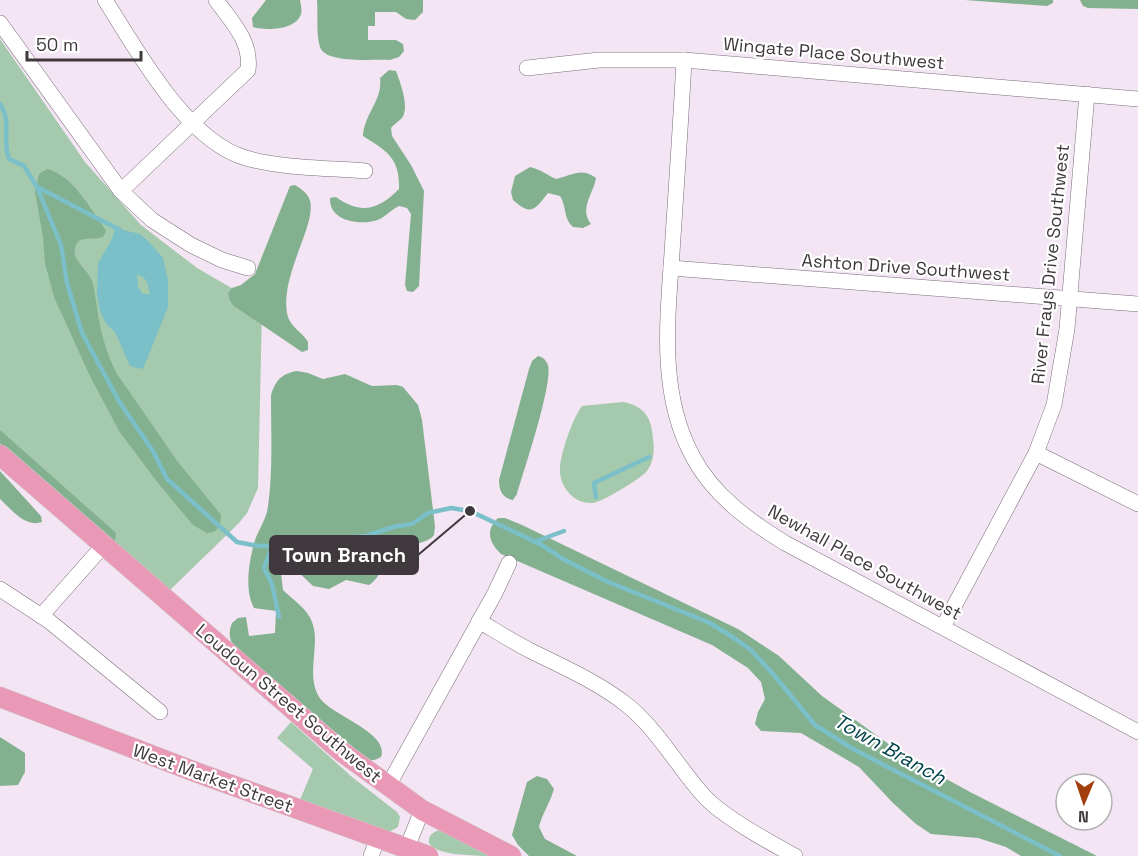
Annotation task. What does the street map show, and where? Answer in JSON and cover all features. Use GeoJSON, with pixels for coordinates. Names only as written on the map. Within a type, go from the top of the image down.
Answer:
{"type":"FeatureCollection","features":[{"type":"Feature","properties":{"kind":"main road","name":"Loudoun Street Southwest"},"geometry":{"type":"LineString","coordinates":[[0,455],[342,752],[422,810],[511,856]]}},
{"type":"Feature","properties":{"kind":"main road","name":"West Market Street"},"geometry":{"type":"LineString","coordinates":[[0,697],[198,773],[374,847],[407,848],[428,856]]}},
{"type":"Feature","properties":{"kind":"street"},"geometry":{"type":"LineString","coordinates":[[105,0],[165,91],[213,141],[245,158],[265,162],[365,171]]}},
{"type":"Feature","properties":{"kind":"street"},"geometry":{"type":"LineString","coordinates":[[121,191],[248,70],[250,58],[246,42],[216,0]]}},
{"type":"Feature","properties":{"kind":"street"},"geometry":{"type":"LineString","coordinates":[[0,23],[121,191],[152,220],[191,245],[222,260],[248,268]]}},
{"type":"Feature","properties":{"kind":"street","name":"Wingate Place Southwest"},"geometry":{"type":"LineString","coordinates":[[527,68],[599,60],[684,60],[1138,99]]}},
{"type":"Feature","properties":{"kind":"street","name":"Newhall Place Southwest"},"geometry":{"type":"LineString","coordinates":[[684,60],[667,338],[671,388],[685,440],[703,472],[715,489],[757,526],[785,543],[1138,732]]}},
{"type":"Feature","properties":{"kind":"street","name":"River Frays Drive Southwest"},"geometry":{"type":"LineString","coordinates":[[943,627],[1036,453],[1049,421],[1059,384],[1070,298],[1087,94]]}},
{"type":"Feature","properties":{"kind":"street","name":"Ashton Drive Southwest"},"geometry":{"type":"LineString","coordinates":[[671,268],[1138,304]]}},
{"type":"Feature","properties":{"kind":"street"},"geometry":{"type":"LineString","coordinates":[[1036,453],[1138,504]]}},
{"type":"Feature","properties":{"kind":"street"},"geometry":{"type":"LineString","coordinates":[[45,619],[107,549]]}},
{"type":"Feature","properties":{"kind":"street"},"geometry":{"type":"LineString","coordinates":[[388,786],[509,563]]}},
{"type":"Feature","properties":{"kind":"street"},"geometry":{"type":"LineString","coordinates":[[0,590],[45,619],[160,712]]}},
{"type":"Feature","properties":{"kind":"street"},"geometry":{"type":"LineString","coordinates":[[479,621],[585,678],[626,704],[655,732],[706,798],[765,840],[795,856]]}},
{"type":"Feature","properties":{"kind":"street"},"geometry":{"type":"LineString","coordinates":[[407,848],[422,810]]}},
{"type":"Feature","properties":{"kind":"green space"},"geometry":{"type":"Polygon","coordinates":[[[266,0],[300,0],[301,14],[293,23],[280,28],[253,27],[252,18],[266,0]]]}},
{"type":"Feature","properties":{"kind":"green space"},"geometry":{"type":"Polygon","coordinates":[[[317,0],[423,0],[423,12],[415,20],[406,19],[396,12],[375,12],[375,26],[368,26],[368,40],[396,40],[403,44],[404,51],[399,57],[390,60],[340,58],[331,56],[320,47],[317,0]]]}},
{"type":"Feature","properties":{"kind":"green space"},"geometry":{"type":"Polygon","coordinates":[[[965,0],[1053,0],[1053,3],[1047,6],[965,0]]]}},
{"type":"Feature","properties":{"kind":"green space"},"geometry":{"type":"Polygon","coordinates":[[[1080,0],[1138,0],[1138,9],[1088,8],[1083,6],[1080,0]]]}},
{"type":"Feature","properties":{"kind":"green space"},"geometry":{"type":"Polygon","coordinates":[[[0,39],[85,162],[141,225],[197,268],[254,301],[262,310],[258,488],[247,513],[239,523],[170,590],[0,440],[0,39]]]}},
{"type":"Feature","properties":{"kind":"green space"},"geometry":{"type":"Polygon","coordinates":[[[389,70],[396,71],[404,95],[405,108],[402,118],[391,128],[392,136],[411,165],[424,191],[419,286],[413,292],[407,291],[405,285],[411,214],[407,208],[399,206],[374,221],[359,222],[339,216],[331,205],[330,198],[336,197],[353,206],[369,208],[384,202],[399,189],[397,170],[390,156],[363,136],[366,121],[379,93],[380,78],[389,70]]]}},
{"type":"Feature","properties":{"kind":"green space"},"geometry":{"type":"Polygon","coordinates":[[[530,167],[556,179],[581,172],[596,178],[586,212],[591,224],[583,228],[573,227],[568,220],[560,196],[548,193],[533,209],[525,208],[513,200],[511,192],[515,176],[530,167]]]}},
{"type":"Feature","properties":{"kind":"green space"},"geometry":{"type":"Polygon","coordinates":[[[47,169],[57,173],[73,186],[106,230],[104,236],[100,238],[78,242],[75,255],[92,281],[107,351],[117,374],[178,462],[221,515],[220,526],[214,532],[207,533],[193,525],[158,483],[119,431],[89,374],[54,297],[45,263],[35,192],[39,174],[47,169]]]}},
{"type":"Feature","properties":{"kind":"green space"},"geometry":{"type":"Polygon","coordinates":[[[295,185],[308,196],[311,208],[309,221],[288,285],[286,302],[290,321],[308,342],[308,350],[302,352],[234,306],[228,293],[255,274],[290,186],[295,185]]]}},
{"type":"Feature","properties":{"kind":"green space"},"geometry":{"type":"Polygon","coordinates":[[[538,356],[548,365],[546,390],[531,448],[517,494],[513,500],[502,493],[499,480],[529,369],[532,361],[538,356]]]}},
{"type":"Feature","properties":{"kind":"green space"},"geometry":{"type":"Polygon","coordinates":[[[297,371],[323,379],[345,374],[372,386],[397,385],[403,387],[418,405],[422,420],[435,526],[434,535],[427,540],[398,549],[389,555],[378,576],[369,585],[346,580],[329,589],[313,586],[293,567],[286,568],[281,573],[283,590],[304,609],[313,625],[315,645],[313,677],[319,697],[325,704],[369,732],[377,740],[381,748],[381,757],[374,760],[366,758],[237,650],[230,637],[232,623],[238,618],[246,617],[249,636],[275,633],[276,611],[254,608],[248,584],[255,540],[265,519],[270,493],[271,395],[280,378],[297,371]]]}},
{"type":"Feature","properties":{"kind":"green space"},"geometry":{"type":"Polygon","coordinates":[[[623,402],[639,408],[649,419],[654,447],[650,466],[637,479],[597,502],[579,501],[565,488],[560,471],[564,447],[575,419],[582,406],[623,402]]]}},
{"type":"Feature","properties":{"kind":"green space"},"geometry":{"type":"Polygon","coordinates":[[[0,430],[116,533],[115,541],[106,538],[0,444],[0,430]]]}},
{"type":"Feature","properties":{"kind":"green space"},"geometry":{"type":"Polygon","coordinates":[[[0,471],[41,516],[42,522],[24,520],[0,499],[0,471]]]}},
{"type":"Feature","properties":{"kind":"green space"},"geometry":{"type":"Polygon","coordinates":[[[498,518],[505,518],[522,525],[738,629],[779,656],[822,696],[908,758],[1097,856],[1021,856],[1006,847],[978,838],[931,834],[893,803],[859,767],[801,733],[761,731],[755,724],[765,699],[761,682],[748,668],[712,645],[501,554],[490,536],[491,527],[498,518]]]}},
{"type":"Feature","properties":{"kind":"green space"},"geometry":{"type":"Polygon","coordinates":[[[291,722],[352,777],[397,812],[400,817],[398,827],[389,832],[300,800],[313,769],[277,738],[291,722]]]}},
{"type":"Feature","properties":{"kind":"green space"},"geometry":{"type":"Polygon","coordinates":[[[0,737],[25,753],[25,772],[18,785],[0,786],[0,737]]]}},
{"type":"Feature","properties":{"kind":"green space"},"geometry":{"type":"Polygon","coordinates":[[[537,776],[547,779],[554,789],[539,827],[545,839],[577,856],[529,856],[512,835],[527,782],[537,776]]]}},
{"type":"Feature","properties":{"kind":"green space"},"geometry":{"type":"Polygon","coordinates":[[[439,830],[492,856],[455,854],[436,849],[430,845],[429,839],[432,833],[439,830]]]}},
{"type":"Feature","properties":{"kind":"water"},"geometry":{"type":"Polygon","coordinates":[[[115,228],[140,234],[163,258],[168,280],[168,307],[143,369],[130,366],[115,332],[106,324],[100,311],[97,295],[98,263],[112,239],[115,228]],[[137,275],[138,287],[143,294],[150,294],[143,277],[137,275]]]}},
{"type":"Feature","properties":{"kind":"waterway","name":"Town Branch"},"geometry":{"type":"LineString","coordinates":[[0,104],[6,118],[6,144],[9,159],[24,166],[37,187],[61,245],[67,283],[82,333],[120,403],[153,451],[167,479],[237,542],[258,546],[285,546],[309,541],[366,536],[393,527],[412,524],[428,513],[451,508],[470,511],[540,544],[563,559],[606,581],[710,623],[751,650],[815,725],[853,749],[1060,856]]}},
{"type":"Feature","properties":{"kind":"waterway"},"geometry":{"type":"LineString","coordinates":[[37,187],[120,230]]}},
{"type":"Feature","properties":{"kind":"waterway"},"geometry":{"type":"LineString","coordinates":[[596,497],[594,483],[649,457]]}},
{"type":"Feature","properties":{"kind":"waterway"},"geometry":{"type":"LineString","coordinates":[[534,542],[564,531]]}},
{"type":"Feature","properties":{"kind":"waterway"},"geometry":{"type":"LineString","coordinates":[[272,547],[264,568],[272,584],[279,617]]}},
{"type":"Feature","properties":{"kind":"place","name":"Town Branch"},"geometry":{"type":"Point","coordinates":[470,511]}}]}
